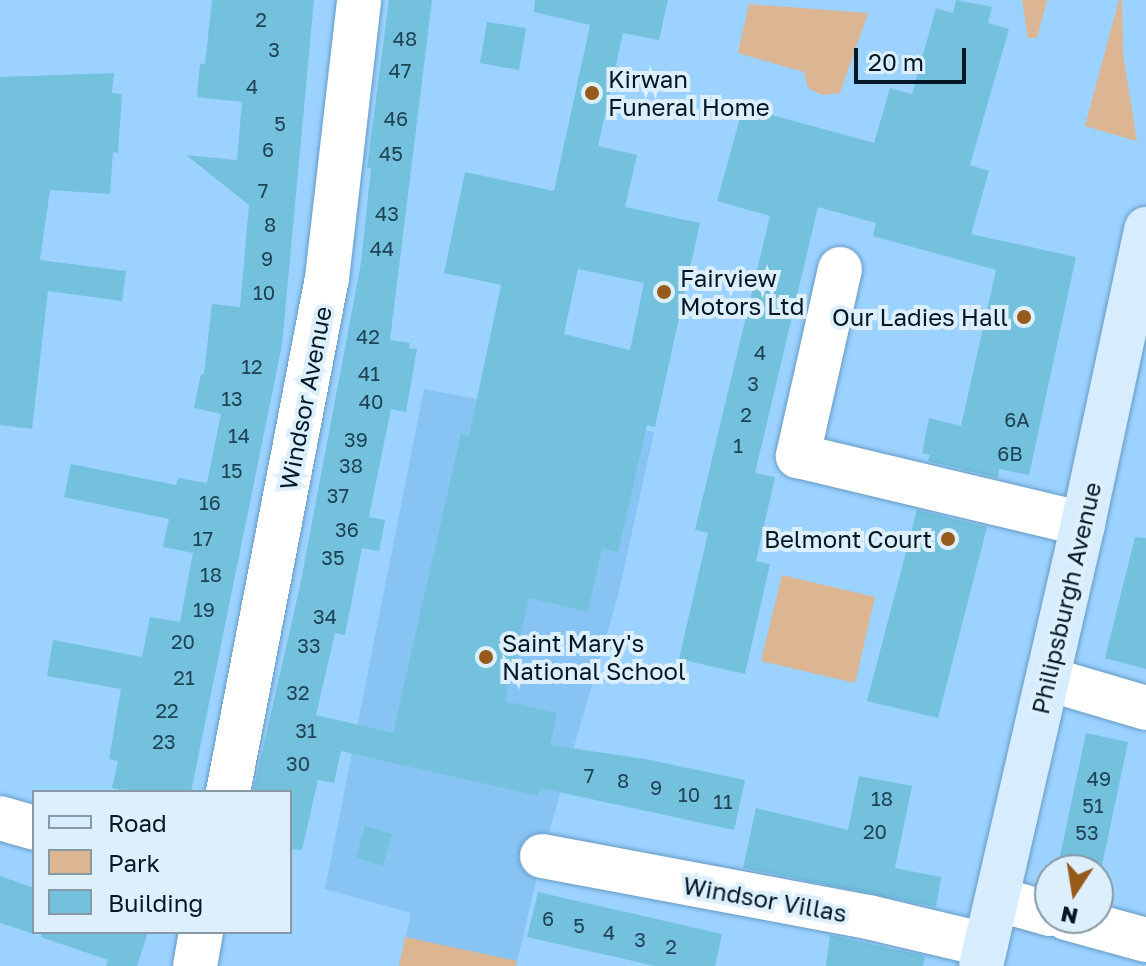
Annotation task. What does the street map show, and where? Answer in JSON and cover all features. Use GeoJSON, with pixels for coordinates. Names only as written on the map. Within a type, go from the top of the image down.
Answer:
{"type":"FeatureCollection","features":[{"type":"Feature","properties":{"kind":"street","name":"Windsor Avenue"},"geometry":{"type":"LineString","coordinates":[[228,790],[327,278],[359,0]]}},
{"type":"Feature","properties":{"kind":"street","name":"Philipsburgh Avenue"},"geometry":{"type":"LineString","coordinates":[[984,956],[1083,524],[1146,229]]}},
{"type":"Feature","properties":{"kind":"street"},"geometry":{"type":"LineString","coordinates":[[840,269],[798,456],[1083,524]]}},
{"type":"Feature","properties":{"kind":"street"},"geometry":{"type":"LineString","coordinates":[[1048,679],[1146,708]]}},
{"type":"Feature","properties":{"kind":"street"},"geometry":{"type":"LineString","coordinates":[[0,818],[32,827]]}},
{"type":"Feature","properties":{"kind":"street","name":"Windsor Villas"},"geometry":{"type":"LineString","coordinates":[[542,856],[868,917],[984,956]]}},
{"type":"Feature","properties":{"kind":"street"},"geometry":{"type":"LineString","coordinates":[[997,899],[1034,909]]}},
{"type":"Feature","properties":{"kind":"street"},"geometry":{"type":"LineString","coordinates":[[1114,931],[1146,940]]}},
{"type":"Feature","properties":{"kind":"street"},"geometry":{"type":"LineString","coordinates":[[195,966],[201,934]]}},
{"type":"Feature","properties":{"kind":"shaded area","name":"Saint Mary's National School"},"geometry":{"type":"Polygon","coordinates":[[[424,389],[654,432],[618,596],[542,856],[516,966],[399,966],[411,913],[325,889],[424,389]]]}},
{"type":"Feature","properties":{"kind":"green space"},"geometry":{"type":"Polygon","coordinates":[[[1022,0],[1047,0],[1037,38],[1028,38],[1022,0]]]}},
{"type":"Feature","properties":{"kind":"green space"},"geometry":{"type":"Polygon","coordinates":[[[1119,0],[1122,0],[1123,54],[1137,141],[1085,126],[1119,0]]]}},
{"type":"Feature","properties":{"kind":"green space"},"geometry":{"type":"Polygon","coordinates":[[[749,4],[868,13],[840,93],[822,95],[808,88],[804,72],[738,53],[749,4]]]}},
{"type":"Feature","properties":{"kind":"green space"},"geometry":{"type":"Polygon","coordinates":[[[782,575],[875,597],[855,683],[761,661],[782,575]]]}},
{"type":"Feature","properties":{"kind":"green space"},"geometry":{"type":"Polygon","coordinates":[[[405,937],[517,961],[516,966],[399,966],[405,937]]]}},
{"type":"Feature","properties":{"kind":"building"},"geometry":{"type":"Polygon","coordinates":[[[212,0],[314,0],[282,345],[191,790],[122,790],[112,788],[118,761],[109,759],[121,689],[47,676],[53,640],[142,657],[150,617],[180,622],[193,553],[163,547],[169,519],[64,497],[71,464],[176,485],[178,478],[207,483],[221,414],[194,408],[201,374],[204,374],[212,304],[240,307],[249,205],[186,155],[237,160],[242,102],[197,97],[200,64],[205,64],[212,0]]]}},
{"type":"Feature","properties":{"kind":"building"},"geometry":{"type":"Polygon","coordinates":[[[389,0],[432,0],[390,340],[410,343],[409,348],[417,349],[406,412],[391,409],[369,517],[385,520],[379,551],[362,548],[345,635],[335,633],[316,715],[393,733],[461,434],[469,436],[501,285],[444,273],[465,172],[554,191],[590,25],[534,12],[535,0],[668,0],[659,40],[623,33],[598,146],[637,155],[625,207],[700,223],[655,427],[647,425],[618,552],[602,548],[588,612],[529,598],[505,701],[557,713],[550,745],[645,759],[745,780],[734,830],[540,788],[538,796],[341,751],[334,783],[318,780],[302,850],[292,849],[292,790],[253,790],[300,586],[361,263],[371,168],[367,168],[389,0]],[[578,269],[564,334],[630,350],[644,283],[578,269]]]}},
{"type":"Feature","properties":{"kind":"building"},"geometry":{"type":"Polygon","coordinates":[[[956,0],[992,7],[988,23],[1009,29],[970,165],[989,171],[971,234],[1076,257],[1029,475],[999,469],[998,478],[928,461],[930,455],[922,453],[929,418],[961,426],[996,270],[873,236],[876,223],[818,207],[755,473],[775,477],[756,561],[770,564],[745,674],[679,659],[708,533],[695,530],[770,216],[717,201],[743,107],[874,143],[890,88],[912,94],[936,8],[953,13],[956,0]]]}},
{"type":"Feature","properties":{"kind":"building"},"geometry":{"type":"Polygon","coordinates":[[[487,22],[526,28],[519,70],[480,63],[487,22]]]}},
{"type":"Feature","properties":{"kind":"building"},"geometry":{"type":"Polygon","coordinates":[[[114,73],[112,93],[122,94],[118,153],[113,152],[110,194],[50,190],[40,260],[126,271],[122,301],[48,291],[32,429],[0,425],[0,77],[114,73]]]}},
{"type":"Feature","properties":{"kind":"building"},"geometry":{"type":"Polygon","coordinates":[[[917,510],[987,527],[938,718],[867,701],[917,510]]]}},
{"type":"Feature","properties":{"kind":"building"},"geometry":{"type":"Polygon","coordinates":[[[1135,537],[1146,538],[1146,669],[1105,658],[1135,537]]]}},
{"type":"Feature","properties":{"kind":"building"},"geometry":{"type":"Polygon","coordinates":[[[1086,733],[1128,742],[1104,854],[1060,854],[1086,733]]]}},
{"type":"Feature","properties":{"kind":"building"},"geometry":{"type":"Polygon","coordinates":[[[859,776],[912,786],[895,868],[941,877],[936,907],[743,868],[756,808],[848,830],[859,776]]]}},
{"type":"Feature","properties":{"kind":"building"},"geometry":{"type":"Polygon","coordinates":[[[365,826],[392,834],[383,866],[356,857],[365,826]]]}},
{"type":"Feature","properties":{"kind":"building"},"geometry":{"type":"Polygon","coordinates":[[[0,876],[32,887],[32,933],[0,923],[0,876]]]}},
{"type":"Feature","properties":{"kind":"building"},"geometry":{"type":"Polygon","coordinates":[[[538,892],[722,934],[715,966],[655,966],[527,937],[538,892]]]}},
{"type":"Feature","properties":{"kind":"building"},"geometry":{"type":"Polygon","coordinates":[[[42,934],[147,934],[137,966],[106,966],[108,960],[41,937],[42,934]]]}},
{"type":"Feature","properties":{"kind":"building"},"geometry":{"type":"Polygon","coordinates":[[[830,935],[925,956],[923,966],[826,966],[830,935]]]}},
{"type":"Feature","properties":{"kind":"place","name":"Kirwan Funeral Home"},"geometry":{"type":"Point","coordinates":[592,93]}},
{"type":"Feature","properties":{"kind":"place","name":"Fairview Motors Ltd"},"geometry":{"type":"Point","coordinates":[664,292]}},
{"type":"Feature","properties":{"kind":"place","name":"Our Ladies Hall"},"geometry":{"type":"Point","coordinates":[1024,317]}},
{"type":"Feature","properties":{"kind":"place","name":"Belmont Court"},"geometry":{"type":"Point","coordinates":[948,539]}},
{"type":"Feature","properties":{"kind":"place","name":"Saint Mary's National School"},"geometry":{"type":"Point","coordinates":[486,657]}}]}
